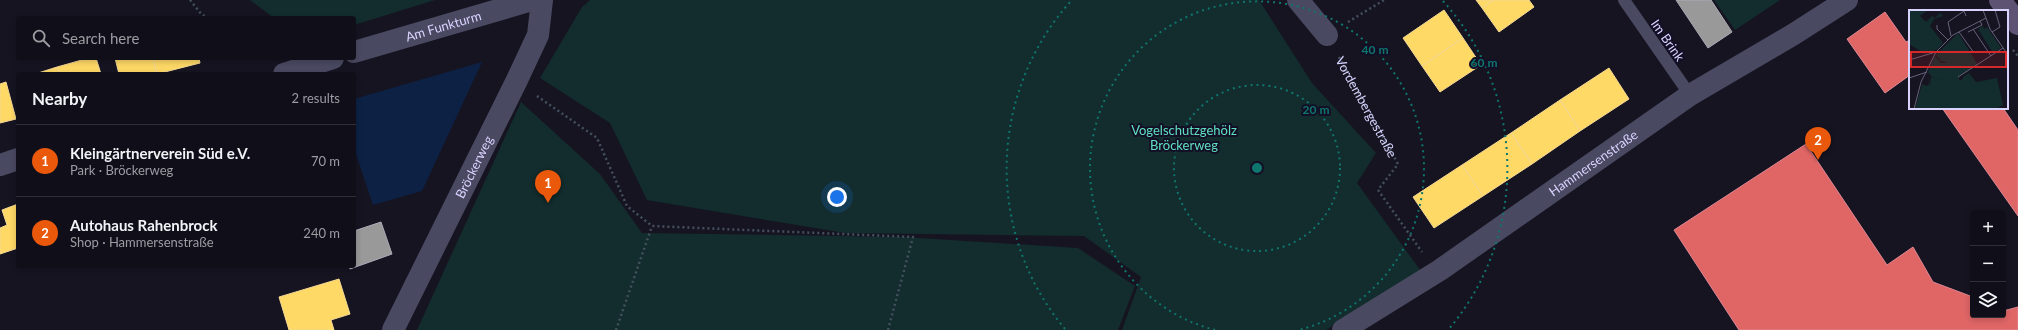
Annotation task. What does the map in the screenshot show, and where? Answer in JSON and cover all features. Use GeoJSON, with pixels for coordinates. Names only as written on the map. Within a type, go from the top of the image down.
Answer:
{"type":"FeatureCollection","features":[{"type":"Feature","properties":{"kind":"main road"},"geometry":{"type":"LineString","coordinates":[[2000,0],[2008,10]]}},
{"type":"Feature","properties":{"kind":"main road"},"geometry":{"type":"LineString","coordinates":[[2008,11],[2018,24]]}},
{"type":"Feature","properties":{"kind":"street","name":"Am Funkturm"},"geometry":{"type":"LineString","coordinates":[[356,51],[532,0]]}},
{"type":"Feature","properties":{"kind":"street","name":"Bröckerweg"},"geometry":{"type":"LineString","coordinates":[[392,330],[538,35],[542,0]]}},
{"type":"Feature","properties":{"kind":"street"},"geometry":{"type":"LineString","coordinates":[[1298,0],[1327,35]]}},
{"type":"Feature","properties":{"kind":"street","name":"Hammersenstraße"},"geometry":{"type":"LineString","coordinates":[[1343,330],[1440,270],[1690,96],[1794,34],[1847,0]]}},
{"type":"Feature","properties":{"kind":"street"},"geometry":{"type":"LineString","coordinates":[[290,72],[327,60]]}},
{"type":"Feature","properties":{"kind":"street"},"geometry":{"type":"LineString","coordinates":[[0,165],[16,160]]}},
{"type":"Feature","properties":{"kind":"lane","name":"Im Brink"},"geometry":{"type":"LineString","coordinates":[[1624,0],[1690,96]]}},
{"type":"Feature","properties":{"kind":"path"},"geometry":{"type":"LineString","coordinates":[[190,0],[202,15],[205,16]]}},
{"type":"Feature","properties":{"kind":"path"},"geometry":{"type":"LineString","coordinates":[[1327,35],[1384,0]]}},
{"type":"Feature","properties":{"kind":"path","name":"Vordembergestraße"},"geometry":{"type":"LineString","coordinates":[[1327,35],[1398,164],[1378,190],[1418,248],[1440,270]]}},
{"type":"Feature","properties":{"kind":"path"},"geometry":{"type":"LineString","coordinates":[[516,82],[597,138],[627,206],[652,226],[914,237],[888,330]]}},
{"type":"Feature","properties":{"kind":"path"},"geometry":{"type":"LineString","coordinates":[[616,330],[652,226]]}},
{"type":"Feature","properties":{"kind":"green space"},"geometry":{"type":"Polygon","coordinates":[[[250,0],[435,0],[356,24],[356,16],[271,16],[250,0]]]}},
{"type":"Feature","properties":{"kind":"green space","name":"Vogelschutzgehölz Bröckerweg"},"geometry":{"type":"Polygon","coordinates":[[[590,0],[1259,0],[1312,83],[1376,153],[1357,183],[1421,271],[1326,330],[1122,330],[1141,277],[1084,236],[845,233],[647,200],[610,123],[540,78],[582,7],[590,0]]]}},
{"type":"Feature","properties":{"kind":"green space"},"geometry":{"type":"Polygon","coordinates":[[[1714,0],[1780,0],[1735,30],[1714,0]]]}},
{"type":"Feature","properties":{"kind":"green space"},"geometry":{"type":"Polygon","coordinates":[[[521,102],[600,174],[642,233],[903,237],[1078,248],[1135,286],[1118,330],[417,330],[521,102]]]}},
{"type":"Feature","properties":{"kind":"water"},"geometry":{"type":"Polygon","coordinates":[[[482,62],[422,191],[373,205],[356,154],[356,98],[482,62]]]}},
{"type":"Feature","properties":{"kind":"building: Homes"},"geometry":{"type":"Polygon","coordinates":[[[1476,0],[1494,0],[1482,8],[1476,0]]]}},
{"type":"Feature","properties":{"kind":"building: Homes"},"geometry":{"type":"Polygon","coordinates":[[[1494,0],[1529,0],[1534,7],[1499,32],[1482,8],[1494,0]]]}},
{"type":"Feature","properties":{"kind":"building: Homes"},"geometry":{"type":"Polygon","coordinates":[[[1444,10],[1463,38],[1422,66],[1403,38],[1444,10]]]}},
{"type":"Feature","properties":{"kind":"building: Homes"},"geometry":{"type":"Polygon","coordinates":[[[1463,38],[1481,65],[1440,92],[1422,66],[1463,38]]]}},
{"type":"Feature","properties":{"kind":"building: Homes"},"geometry":{"type":"Polygon","coordinates":[[[82,60],[97,60],[100,72],[58,72],[57,67],[82,60]]]}},
{"type":"Feature","properties":{"kind":"building: Homes"},"geometry":{"type":"Polygon","coordinates":[[[116,60],[154,60],[156,72],[118,72],[116,60]]]}},
{"type":"Feature","properties":{"kind":"building: Homes"},"geometry":{"type":"Polygon","coordinates":[[[154,60],[199,60],[200,63],[165,72],[156,72],[154,60]]]}},
{"type":"Feature","properties":{"kind":"building: Homes"},"geometry":{"type":"Polygon","coordinates":[[[57,67],[58,72],[41,72],[57,67]]]}},
{"type":"Feature","properties":{"kind":"building: Homes"},"geometry":{"type":"Polygon","coordinates":[[[1609,68],[1629,99],[1580,131],[1560,100],[1609,68]]]}},
{"type":"Feature","properties":{"kind":"building: Homes"},"geometry":{"type":"Polygon","coordinates":[[[6,82],[16,119],[0,123],[0,84],[6,82]]]}},
{"type":"Feature","properties":{"kind":"building: Homes"},"geometry":{"type":"Polygon","coordinates":[[[1560,100],[1580,131],[1532,164],[1511,133],[1560,100]]]}},
{"type":"Feature","properties":{"kind":"building: Homes"},"geometry":{"type":"Polygon","coordinates":[[[1511,133],[1532,164],[1483,196],[1462,165],[1511,133]]]}},
{"type":"Feature","properties":{"kind":"building: Homes"},"geometry":{"type":"Polygon","coordinates":[[[1462,165],[1483,196],[1434,228],[1413,197],[1462,165]]]}},
{"type":"Feature","properties":{"kind":"building: Homes"},"geometry":{"type":"Polygon","coordinates":[[[16,205],[16,249],[0,254],[0,228],[7,225],[2,210],[16,205]]]}},
{"type":"Feature","properties":{"kind":"building: Homes"},"geometry":{"type":"Polygon","coordinates":[[[339,279],[350,314],[331,320],[334,330],[289,330],[279,297],[339,279]]]}},
{"type":"Feature","properties":{"kind":"building: Shops"},"geometry":{"type":"Polygon","coordinates":[[[1885,12],[1906,42],[1909,40],[1909,76],[1885,93],[1847,39],[1885,12]]]}},
{"type":"Feature","properties":{"kind":"building: Shops"},"geometry":{"type":"Polygon","coordinates":[[[1943,109],[2004,109],[2018,130],[2018,216],[1943,109]]]}},
{"type":"Feature","properties":{"kind":"building: Shops"},"geometry":{"type":"Polygon","coordinates":[[[1806,144],[1887,265],[1913,247],[1933,282],[1970,296],[1970,318],[2006,318],[2006,310],[2018,307],[2018,330],[1739,330],[1674,230],[1806,144]]]}},
{"type":"Feature","properties":{"kind":"building: Industry"},"geometry":{"type":"Polygon","coordinates":[[[1676,0],[1711,0],[1732,32],[1708,48],[1676,0]]]}},
{"type":"Feature","properties":{"kind":"building: Industry"},"geometry":{"type":"Polygon","coordinates":[[[381,222],[392,254],[356,267],[356,230],[381,222]]]}},
{"type":"Feature","properties":{"kind":"place","name":"Autohaus Rahenbrock"},"geometry":{"type":"Point","coordinates":[1818,160]}},
{"type":"Feature","properties":{"kind":"place","name":"Kleingärtnerverein Süd e.V."},"geometry":{"type":"Point","coordinates":[548,203]}}]}
